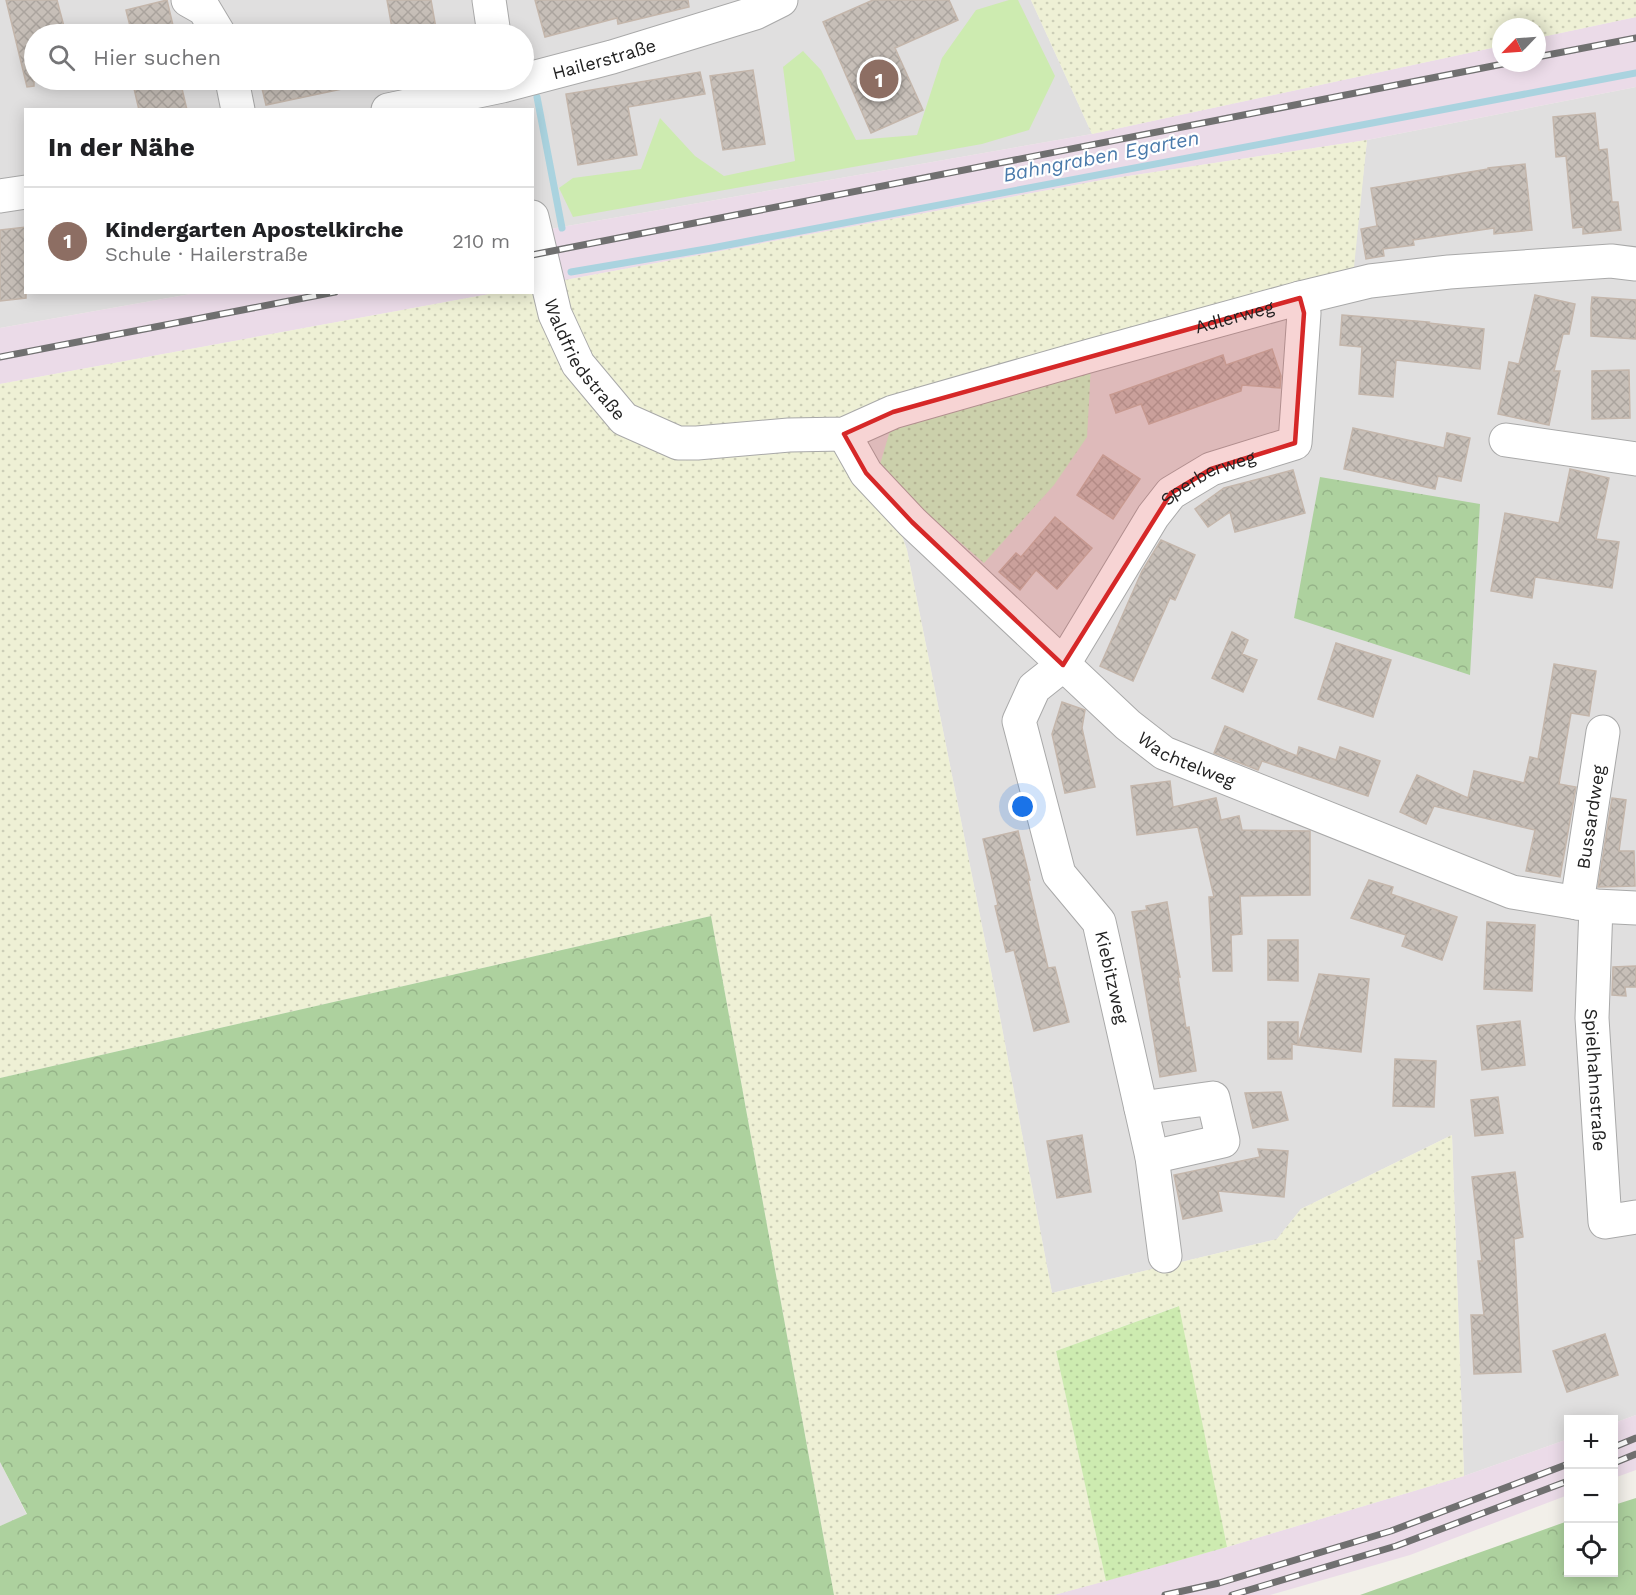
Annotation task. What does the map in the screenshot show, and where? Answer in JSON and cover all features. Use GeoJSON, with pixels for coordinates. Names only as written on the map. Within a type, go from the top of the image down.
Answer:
{"type":"FeatureCollection","features":[{"type":"Feature","properties":{"kind":"street"},"geometry":{"type":"LineString","coordinates":[[188,0],[204,9],[213,24]]}},
{"type":"Feature","properties":{"kind":"street"},"geometry":{"type":"LineString","coordinates":[[489,0],[493,24]]}},
{"type":"Feature","properties":{"kind":"street","name":"Hailerstraße"},"geometry":{"type":"LineString","coordinates":[[534,82],[755,13],[781,0]]}},
{"type":"Feature","properties":{"kind":"street"},"geometry":{"type":"LineString","coordinates":[[234,90],[238,108]]}},
{"type":"Feature","properties":{"kind":"street","name":"Hailerstraße"},"geometry":{"type":"LineString","coordinates":[[401,108],[504,92]]}},
{"type":"Feature","properties":{"kind":"street"},"geometry":{"type":"LineString","coordinates":[[0,196],[24,192]]}},
{"type":"Feature","properties":{"kind":"street","name":"Waldfriedstraße"},"geometry":{"type":"LineString","coordinates":[[534,225],[555,314],[578,363],[624,419],[678,442],[697,443],[789,435],[844,434]]}},
{"type":"Feature","properties":{"kind":"street","name":"Adlerweg"},"geometry":{"type":"LineString","coordinates":[[844,434],[893,412],[1300,298],[1370,281],[1449,272],[1611,261],[1636,264]]}},
{"type":"Feature","properties":{"kind":"street","name":"Sperberweg"},"geometry":{"type":"LineString","coordinates":[[1063,664],[1154,516],[1171,493],[1211,469],[1295,443],[1304,314],[1300,298]]}},
{"type":"Feature","properties":{"kind":"street","name":"Wachtelweg"},"geometry":{"type":"LineString","coordinates":[[844,434],[866,473],[912,522],[1128,725],[1164,753],[1512,892],[1586,904],[1636,908]]}},
{"type":"Feature","properties":{"kind":"street"},"geometry":{"type":"LineString","coordinates":[[1506,440],[1636,459]]}},
{"type":"Feature","properties":{"kind":"street","name":"Kiebitzweg"},"geometry":{"type":"LineString","coordinates":[[1063,664],[1034,688],[1019,721],[1059,874],[1099,922],[1152,1157],[1165,1256]]}},
{"type":"Feature","properties":{"kind":"street","name":"Bussardweg"},"geometry":{"type":"LineString","coordinates":[[1586,904],[1603,732]]}},
{"type":"Feature","properties":{"kind":"street","name":"Spielhahnstraße"},"geometry":{"type":"LineString","coordinates":[[1586,904],[1605,1222],[1636,1217]]}},
{"type":"Feature","properties":{"kind":"street"},"geometry":{"type":"LineString","coordinates":[[1141,1108],[1213,1098],[1223,1141],[1152,1157]]}},
{"type":"Feature","properties":{"kind":"highlighted area"},"geometry":{"type":"Polygon","coordinates":[[[1300,298],[1304,313],[1295,443],[1211,469],[1171,493],[1063,665],[912,522],[866,473],[844,434],[893,412],[1300,298]]]}},
{"type":"Feature","properties":{"kind":"shaded area"},"geometry":{"type":"Polygon","coordinates":[[[0,0],[1031,0],[1092,134],[534,232],[534,108],[24,108],[24,294],[190,294],[0,328],[0,0]]]}},
{"type":"Feature","properties":{"kind":"shaded area"},"geometry":{"type":"Polygon","coordinates":[[[1636,17],[1636,87],[1367,140],[1102,180],[534,286],[534,232],[1092,134],[1492,48],[1492,72],[1546,72],[1546,36],[1636,17]]]}},
{"type":"Feature","properties":{"kind":"shaded area"},"geometry":{"type":"Polygon","coordinates":[[[1636,87],[1636,1415],[1618,1422],[1618,1415],[1564,1415],[1564,1440],[1464,1476],[1452,1135],[1301,1209],[1277,1239],[1052,1293],[996,996],[907,550],[857,409],[1353,267],[1367,140],[1636,87]]]}},
{"type":"Feature","properties":{"kind":"shaded area"},"geometry":{"type":"Polygon","coordinates":[[[190,294],[490,294],[0,384],[0,328],[190,294]]]}},
{"type":"Feature","properties":{"kind":"shaded area"},"geometry":{"type":"Polygon","coordinates":[[[1636,1415],[1636,1470],[1618,1477],[1618,1469],[1618,1422],[1636,1415]]]}},
{"type":"Feature","properties":{"kind":"shaded area"},"geometry":{"type":"Polygon","coordinates":[[[1564,1440],[1564,1497],[1410,1555],[1270,1595],[1054,1595],[1227,1547],[1464,1476],[1564,1440]]]}},
{"type":"Feature","properties":{"kind":"shaded area"},"geometry":{"type":"Polygon","coordinates":[[[0,1462],[27,1515],[0,1526],[0,1462]]]}},
{"type":"Feature","properties":{"kind":"green space"},"geometry":{"type":"Polygon","coordinates":[[[1009,0],[1018,0],[1055,76],[1029,130],[982,144],[573,217],[559,188],[573,178],[641,169],[660,118],[695,156],[724,176],[795,161],[783,67],[803,51],[821,70],[856,140],[917,135],[942,58],[976,10],[1009,0]]]}},
{"type":"Feature","properties":{"kind":"green space"},"geometry":{"type":"Polygon","coordinates":[[[1031,0],[1636,0],[1636,17],[1546,36],[1546,18],[1492,18],[1492,48],[1092,134],[1031,0]]]}},
{"type":"Feature","properties":{"kind":"green space"},"geometry":{"type":"Polygon","coordinates":[[[1367,140],[1354,267],[857,409],[907,550],[996,996],[1052,1293],[1277,1239],[1301,1209],[1452,1135],[1464,1476],[1227,1547],[1178,1306],[1056,1351],[1106,1581],[1054,1595],[834,1595],[711,916],[0,1078],[0,384],[490,294],[534,294],[534,286],[1102,180],[1367,140]]]}},
{"type":"Feature","properties":{"kind":"green space"},"geometry":{"type":"Polygon","coordinates":[[[1091,366],[1087,437],[1054,485],[984,563],[878,471],[892,424],[1091,366]]]}},
{"type":"Feature","properties":{"kind":"green space"},"geometry":{"type":"Polygon","coordinates":[[[1320,477],[1480,504],[1470,675],[1294,618],[1320,477]]]}},
{"type":"Feature","properties":{"kind":"green space"},"geometry":{"type":"Polygon","coordinates":[[[711,916],[834,1595],[0,1595],[0,1526],[27,1514],[0,1462],[0,1078],[711,916]]]}},
{"type":"Feature","properties":{"kind":"green space"},"geometry":{"type":"Polygon","coordinates":[[[1179,1306],[1227,1547],[1106,1581],[1056,1351],[1179,1306]]]}},
{"type":"Feature","properties":{"kind":"green space"},"geometry":{"type":"Polygon","coordinates":[[[1636,1498],[1636,1595],[1360,1595],[1564,1522],[1564,1577],[1618,1577],[1618,1504],[1636,1498]]]}},
{"type":"Feature","properties":{"kind":"building"},"geometry":{"type":"Polygon","coordinates":[[[6,0],[57,0],[63,24],[24,24],[24,75],[6,0]]]}},
{"type":"Feature","properties":{"kind":"building"},"geometry":{"type":"Polygon","coordinates":[[[167,0],[173,24],[130,24],[126,10],[167,0]]]}},
{"type":"Feature","properties":{"kind":"building"},"geometry":{"type":"Polygon","coordinates":[[[387,0],[431,0],[435,24],[391,24],[387,0]]]}},
{"type":"Feature","properties":{"kind":"building"},"geometry":{"type":"Polygon","coordinates":[[[535,0],[688,0],[689,7],[618,24],[617,18],[545,37],[535,0]]]}},
{"type":"Feature","properties":{"kind":"building"},"geometry":{"type":"Polygon","coordinates":[[[873,0],[949,0],[958,20],[895,48],[923,110],[871,133],[823,22],[873,0]]]}},
{"type":"Feature","properties":{"kind":"building"},"geometry":{"type":"Polygon","coordinates":[[[753,70],[765,144],[723,150],[710,76],[753,70]]]}},
{"type":"Feature","properties":{"kind":"building"},"geometry":{"type":"Polygon","coordinates":[[[700,72],[705,94],[628,107],[637,155],[578,165],[566,94],[700,72]]]}},
{"type":"Feature","properties":{"kind":"building"},"geometry":{"type":"Polygon","coordinates":[[[134,90],[182,90],[187,108],[139,108],[134,90]]]}},
{"type":"Feature","properties":{"kind":"building"},"geometry":{"type":"Polygon","coordinates":[[[262,90],[337,90],[266,105],[262,90]]]}},
{"type":"Feature","properties":{"kind":"building"},"geometry":{"type":"Polygon","coordinates":[[[1595,113],[1599,150],[1607,149],[1612,202],[1618,202],[1621,230],[1583,234],[1583,227],[1573,228],[1566,156],[1556,157],[1553,117],[1595,113]]]}},
{"type":"Feature","properties":{"kind":"building"},"geometry":{"type":"Polygon","coordinates":[[[1525,164],[1532,230],[1494,234],[1494,228],[1413,240],[1414,245],[1383,249],[1384,256],[1366,259],[1361,229],[1377,226],[1371,188],[1525,164]]]}},
{"type":"Feature","properties":{"kind":"building"},"geometry":{"type":"Polygon","coordinates":[[[24,227],[24,294],[26,298],[0,301],[0,230],[24,227]]]}},
{"type":"Feature","properties":{"kind":"building"},"geometry":{"type":"Polygon","coordinates":[[[1535,295],[1575,304],[1569,334],[1563,334],[1554,371],[1560,371],[1549,425],[1498,414],[1509,362],[1519,364],[1535,295]]]}},
{"type":"Feature","properties":{"kind":"building"},"geometry":{"type":"Polygon","coordinates":[[[1592,297],[1636,300],[1636,339],[1591,336],[1592,297]]]}},
{"type":"Feature","properties":{"kind":"building"},"geometry":{"type":"Polygon","coordinates":[[[1342,315],[1484,329],[1480,369],[1396,360],[1393,397],[1359,394],[1362,347],[1340,345],[1342,315]]]}},
{"type":"Feature","properties":{"kind":"building"},"geometry":{"type":"Polygon","coordinates":[[[1272,349],[1281,376],[1280,388],[1242,385],[1241,391],[1149,424],[1141,404],[1116,413],[1110,395],[1223,355],[1226,365],[1272,349]]]}},
{"type":"Feature","properties":{"kind":"building"},"geometry":{"type":"Polygon","coordinates":[[[1629,370],[1630,418],[1592,419],[1592,371],[1629,370]]]}},
{"type":"Feature","properties":{"kind":"building"},"geometry":{"type":"Polygon","coordinates":[[[1353,428],[1444,448],[1447,433],[1470,438],[1461,481],[1438,476],[1435,489],[1344,469],[1353,428]]]}},
{"type":"Feature","properties":{"kind":"building"},"geometry":{"type":"Polygon","coordinates":[[[1103,455],[1140,479],[1113,519],[1077,495],[1103,455]]]}},
{"type":"Feature","properties":{"kind":"building"},"geometry":{"type":"Polygon","coordinates":[[[1570,469],[1609,478],[1596,539],[1619,542],[1612,588],[1535,577],[1532,598],[1491,591],[1505,513],[1559,523],[1570,469]]]}},
{"type":"Feature","properties":{"kind":"building"},"geometry":{"type":"Polygon","coordinates":[[[1293,470],[1305,513],[1235,532],[1230,512],[1208,527],[1195,509],[1224,488],[1293,470]]]}},
{"type":"Feature","properties":{"kind":"building"},"geometry":{"type":"Polygon","coordinates":[[[1055,517],[1092,548],[1057,589],[1036,570],[1020,590],[999,572],[1016,553],[1021,557],[1055,517]]]}},
{"type":"Feature","properties":{"kind":"building"},"geometry":{"type":"Polygon","coordinates":[[[1161,540],[1195,555],[1175,600],[1170,598],[1133,681],[1100,666],[1142,571],[1161,540]]]}},
{"type":"Feature","properties":{"kind":"building"},"geometry":{"type":"Polygon","coordinates":[[[1232,632],[1248,640],[1242,654],[1257,660],[1243,692],[1212,678],[1232,632]]]}},
{"type":"Feature","properties":{"kind":"building"},"geometry":{"type":"Polygon","coordinates":[[[1336,643],[1391,660],[1373,717],[1318,699],[1336,643]]]}},
{"type":"Feature","properties":{"kind":"building"},"geometry":{"type":"Polygon","coordinates":[[[1554,664],[1596,671],[1589,716],[1571,713],[1559,784],[1576,787],[1560,877],[1526,871],[1535,830],[1434,806],[1426,824],[1400,812],[1417,775],[1468,798],[1474,771],[1524,783],[1530,757],[1538,759],[1554,664]]]}},
{"type":"Feature","properties":{"kind":"building"},"geometry":{"type":"Polygon","coordinates":[[[1062,702],[1085,710],[1082,728],[1095,787],[1065,793],[1052,734],[1062,702]]]}},
{"type":"Feature","properties":{"kind":"building"},"geometry":{"type":"Polygon","coordinates":[[[1225,726],[1297,756],[1299,747],[1336,760],[1340,747],[1380,761],[1368,796],[1262,761],[1258,770],[1214,753],[1225,726]]]}},
{"type":"Feature","properties":{"kind":"building"},"geometry":{"type":"Polygon","coordinates":[[[1170,781],[1173,807],[1216,798],[1221,820],[1239,816],[1242,830],[1310,831],[1310,895],[1240,896],[1242,934],[1231,935],[1232,971],[1213,971],[1209,897],[1214,897],[1198,827],[1137,835],[1131,786],[1170,781]]]}},
{"type":"Feature","properties":{"kind":"building"},"geometry":{"type":"Polygon","coordinates":[[[1612,798],[1626,800],[1619,851],[1634,851],[1635,886],[1598,887],[1612,798]]]}},
{"type":"Feature","properties":{"kind":"building"},"geometry":{"type":"Polygon","coordinates":[[[1018,831],[1048,968],[1055,967],[1069,1022],[1034,1031],[1014,950],[1006,952],[983,839],[1018,831]]]}},
{"type":"Feature","properties":{"kind":"building"},"geometry":{"type":"Polygon","coordinates":[[[1369,880],[1393,887],[1391,894],[1457,917],[1442,960],[1402,946],[1406,935],[1351,918],[1369,880]]]}},
{"type":"Feature","properties":{"kind":"building"},"geometry":{"type":"Polygon","coordinates":[[[1167,902],[1186,1028],[1189,1027],[1196,1071],[1160,1077],[1132,912],[1147,910],[1146,906],[1167,902]]]}},
{"type":"Feature","properties":{"kind":"building"},"geometry":{"type":"Polygon","coordinates":[[[1487,922],[1535,925],[1532,991],[1484,989],[1487,922]]]}},
{"type":"Feature","properties":{"kind":"building"},"geometry":{"type":"Polygon","coordinates":[[[1268,940],[1298,940],[1298,981],[1268,980],[1268,940]]]}},
{"type":"Feature","properties":{"kind":"building"},"geometry":{"type":"Polygon","coordinates":[[[1636,966],[1636,987],[1625,987],[1626,996],[1612,995],[1613,967],[1636,966]]]}},
{"type":"Feature","properties":{"kind":"building"},"geometry":{"type":"Polygon","coordinates":[[[1319,974],[1369,979],[1361,1052],[1298,1045],[1319,974]]]}},
{"type":"Feature","properties":{"kind":"building"},"geometry":{"type":"Polygon","coordinates":[[[1520,1021],[1525,1065],[1482,1070],[1477,1026],[1520,1021]]]}},
{"type":"Feature","properties":{"kind":"building"},"geometry":{"type":"Polygon","coordinates":[[[1268,1022],[1298,1022],[1298,1045],[1292,1044],[1292,1059],[1268,1059],[1268,1022]]]}},
{"type":"Feature","properties":{"kind":"building"},"geometry":{"type":"Polygon","coordinates":[[[1395,1059],[1436,1061],[1434,1107],[1393,1106],[1395,1059]]]}},
{"type":"Feature","properties":{"kind":"building"},"geometry":{"type":"Polygon","coordinates":[[[1281,1092],[1288,1120],[1253,1128],[1245,1093],[1281,1092]]]}},
{"type":"Feature","properties":{"kind":"building"},"geometry":{"type":"Polygon","coordinates":[[[1498,1097],[1503,1133],[1475,1136],[1471,1100],[1498,1097]]]}},
{"type":"Feature","properties":{"kind":"building"},"geometry":{"type":"Polygon","coordinates":[[[1082,1135],[1091,1192],[1057,1198],[1047,1141],[1082,1135]]]}},
{"type":"Feature","properties":{"kind":"building"},"geometry":{"type":"Polygon","coordinates":[[[1258,1149],[1288,1151],[1284,1197],[1218,1191],[1222,1211],[1183,1219],[1174,1175],[1260,1157],[1258,1149]]]}},
{"type":"Feature","properties":{"kind":"building"},"geometry":{"type":"Polygon","coordinates":[[[1515,1172],[1523,1237],[1514,1239],[1521,1372],[1474,1374],[1471,1315],[1484,1315],[1478,1261],[1482,1261],[1472,1177],[1515,1172]]]}},
{"type":"Feature","properties":{"kind":"building"},"geometry":{"type":"Polygon","coordinates":[[[1605,1334],[1618,1375],[1567,1392],[1553,1351],[1605,1334]]]}},
{"type":"Feature","properties":{"kind":"waterway","name":"Bahngraben Egarten"},"geometry":{"type":"LineString","coordinates":[[571,272],[712,248],[1636,73]]}},
{"type":"Feature","properties":{"kind":"waterway"},"geometry":{"type":"LineString","coordinates":[[537,97],[562,228]]}},
{"type":"Feature","properties":{"kind":"railway"},"geometry":{"type":"LineString","coordinates":[[1546,55],[1636,38]]}},
{"type":"Feature","properties":{"kind":"railway"},"geometry":{"type":"LineString","coordinates":[[534,255],[1492,66]]}},
{"type":"Feature","properties":{"kind":"railway"},"geometry":{"type":"LineString","coordinates":[[0,357],[325,294]]}},
{"type":"Feature","properties":{"kind":"railway"},"geometry":{"type":"LineString","coordinates":[[1618,1445],[1636,1438]]}},
{"type":"Feature","properties":{"kind":"railway"},"geometry":{"type":"LineString","coordinates":[[1618,1461],[1636,1454]]}},
{"type":"Feature","properties":{"kind":"railway"},"geometry":{"type":"LineString","coordinates":[[1165,1595],[1219,1583],[1391,1531],[1564,1466]]}},
{"type":"Feature","properties":{"kind":"railway"},"geometry":{"type":"LineString","coordinates":[[1232,1595],[1396,1546],[1564,1483]]}},
{"type":"Feature","properties":{"kind":"place","name":"Kindergarten Apostelkirche"},"geometry":{"type":"Point","coordinates":[879,79]}}]}
